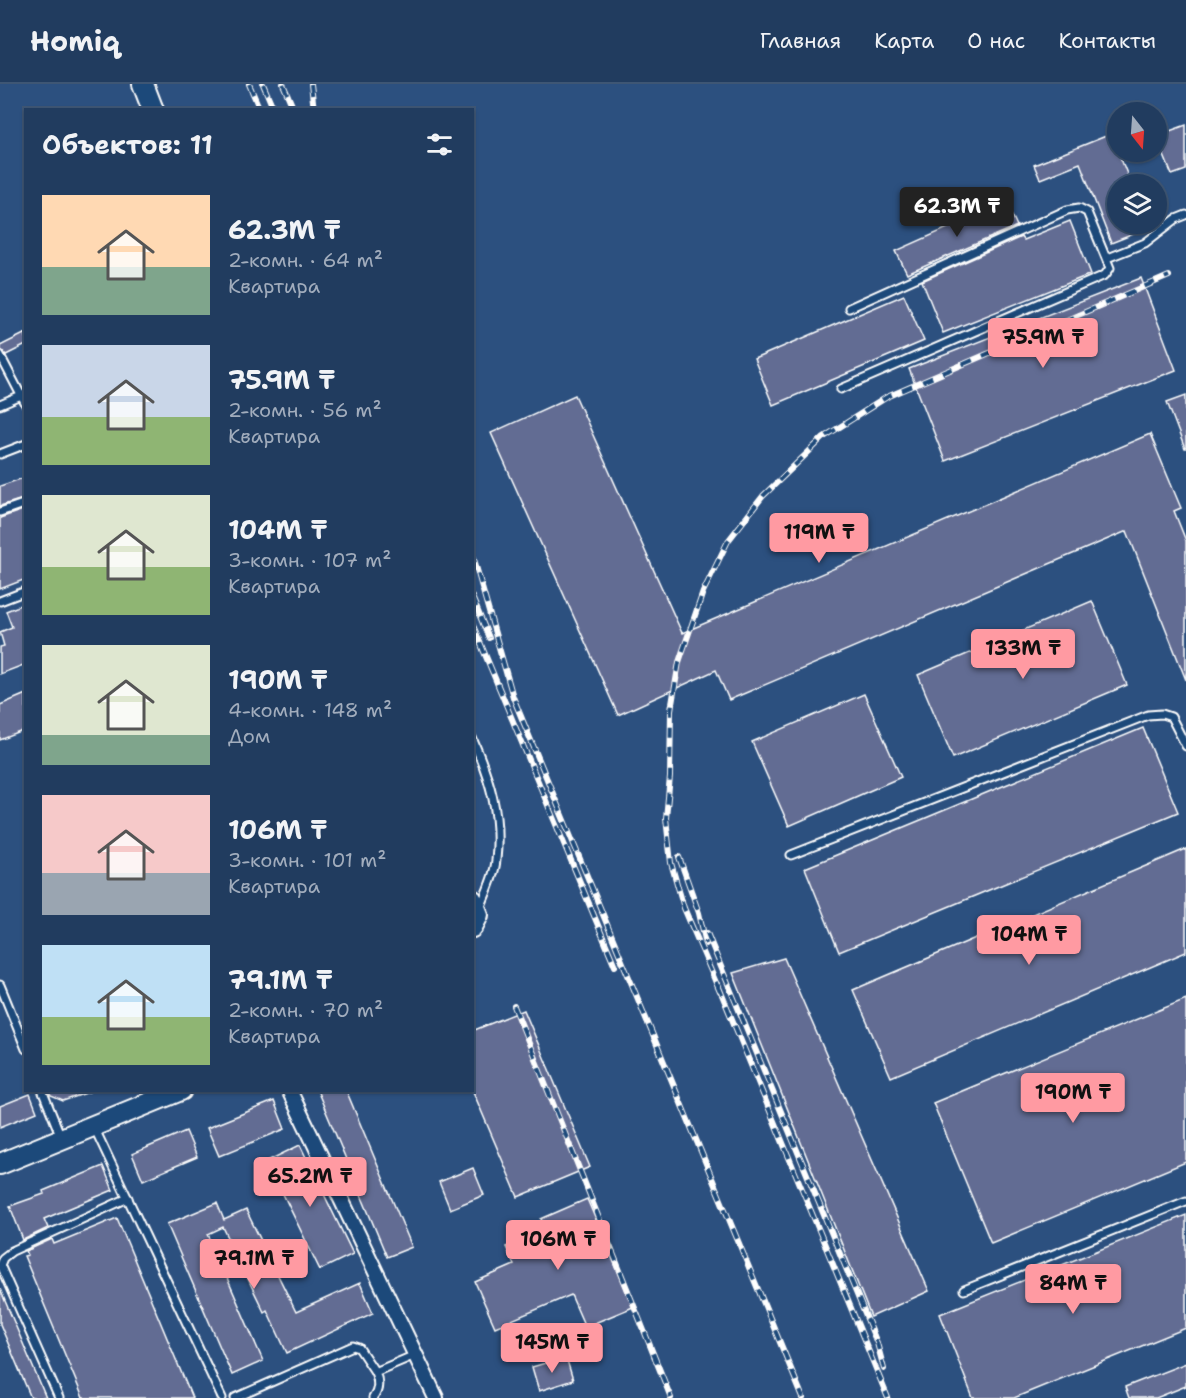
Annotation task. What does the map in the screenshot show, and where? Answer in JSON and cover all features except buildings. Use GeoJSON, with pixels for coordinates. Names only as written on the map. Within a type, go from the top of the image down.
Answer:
{"type":"FeatureCollection","features":[{"type":"Feature","properties":{"kind":"main road"},"geometry":{"type":"LineString","coordinates":[[143,84],[152,108]]}},
{"type":"Feature","properties":{"kind":"main road"},"geometry":{"type":"LineString","coordinates":[[0,1164],[177,1092]]}},
{"type":"Feature","properties":{"kind":"street"},"geometry":{"type":"LineString","coordinates":[[290,1092],[436,1398]]}},
{"type":"Feature","properties":{"kind":"lane"},"geometry":{"type":"LineString","coordinates":[[841,389],[1105,275],[1110,268],[1087,212],[1079,208],[1067,210],[849,308]]}},
{"type":"Feature","properties":{"kind":"lane"},"geometry":{"type":"LineString","coordinates":[[1107,258],[1145,243],[1176,219],[1186,215]]}},
{"type":"Feature","properties":{"kind":"lane"},"geometry":{"type":"LineString","coordinates":[[0,355],[23,395],[0,405]]}},
{"type":"Feature","properties":{"kind":"lane"},"geometry":{"type":"LineString","coordinates":[[0,376],[8,372]]}},
{"type":"Feature","properties":{"kind":"lane"},"geometry":{"type":"LineString","coordinates":[[0,454],[24,445]]}},
{"type":"Feature","properties":{"kind":"lane"},"geometry":{"type":"LineString","coordinates":[[0,512],[24,504]]}},
{"type":"Feature","properties":{"kind":"lane"},"geometry":{"type":"LineString","coordinates":[[0,601],[24,592]]}},
{"type":"Feature","properties":{"kind":"lane"},"geometry":{"type":"LineString","coordinates":[[791,855],[1148,715],[1162,714],[1171,717],[1186,746]]}},
{"type":"Feature","properties":{"kind":"lane"},"geometry":{"type":"LineString","coordinates":[[474,742],[484,765],[495,802],[496,862],[474,914]]}},
{"type":"Feature","properties":{"kind":"lane"},"geometry":{"type":"LineString","coordinates":[[0,985],[24,1044]]}},
{"type":"Feature","properties":{"kind":"lane"},"geometry":{"type":"LineString","coordinates":[[43,1092],[62,1140]]}},
{"type":"Feature","properties":{"kind":"lane"},"geometry":{"type":"LineString","coordinates":[[94,1127],[222,1398]]}},
{"type":"Feature","properties":{"kind":"lane"},"geometry":{"type":"LineString","coordinates":[[58,1398],[0,1265],[12,1251],[128,1198]]}},
{"type":"Feature","properties":{"kind":"lane"},"geometry":{"type":"LineString","coordinates":[[964,1290],[1186,1201]]}},
{"type":"Feature","properties":{"kind":"lane"},"geometry":{"type":"LineString","coordinates":[[235,1398],[353,1346],[359,1348],[375,1372],[378,1385],[377,1393],[373,1398]]}},
{"type":"Feature","properties":{"kind":"lane"},"geometry":{"type":"LineString","coordinates":[[375,1372],[415,1355]]}},
{"type":"Feature","properties":{"kind":"railway"},"geometry":{"type":"LineString","coordinates":[[249,84],[259,108]]}},
{"type":"Feature","properties":{"kind":"railway"},"geometry":{"type":"LineString","coordinates":[[263,84],[273,108]]}},
{"type":"Feature","properties":{"kind":"railway"},"geometry":{"type":"LineString","coordinates":[[283,84],[293,108]]}},
{"type":"Feature","properties":{"kind":"railway"},"geometry":{"type":"LineString","coordinates":[[311,84],[314,108]]}},
{"type":"Feature","properties":{"kind":"railway"},"geometry":{"type":"LineString","coordinates":[[720,992],[684,908],[671,863],[666,818],[670,777],[671,710],[679,662],[703,592],[728,541],[763,496],[824,437],[887,397],[1169,276]]}},
{"type":"Feature","properties":{"kind":"railway"},"geometry":{"type":"LineString","coordinates":[[474,559],[513,697],[803,1398]]}},
{"type":"Feature","properties":{"kind":"railway"},"geometry":{"type":"LineString","coordinates":[[474,602],[489,638]]}},
{"type":"Feature","properties":{"kind":"railway"},"geometry":{"type":"LineString","coordinates":[[474,628],[615,966]]}},
{"type":"Feature","properties":{"kind":"railway"},"geometry":{"type":"LineString","coordinates":[[679,857],[699,913],[706,944]]}},
{"type":"Feature","properties":{"kind":"railway"},"geometry":{"type":"LineString","coordinates":[[707,933],[877,1343],[884,1369]]}},
{"type":"Feature","properties":{"kind":"railway"},"geometry":{"type":"LineString","coordinates":[[718,985],[888,1398]]}},
{"type":"Feature","properties":{"kind":"railway"},"geometry":{"type":"LineString","coordinates":[[514,1006],[671,1398]]}}]}
